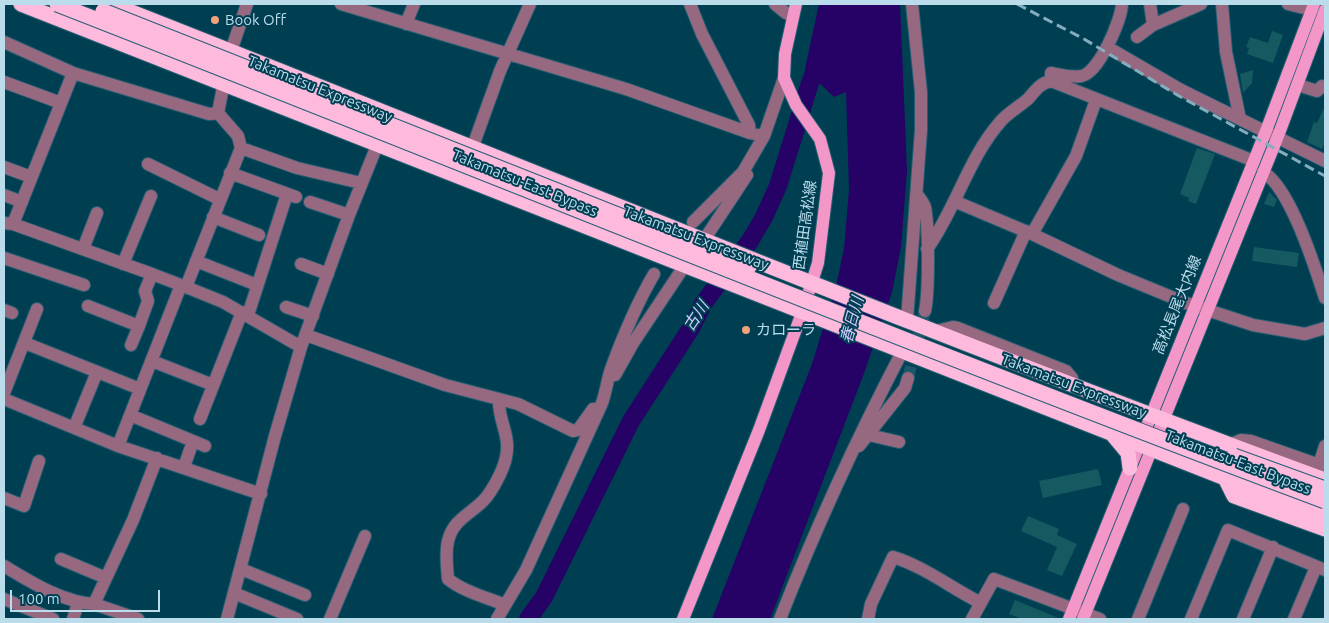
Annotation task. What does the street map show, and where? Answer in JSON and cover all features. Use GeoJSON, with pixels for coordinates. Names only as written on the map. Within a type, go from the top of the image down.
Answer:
{"type":"FeatureCollection","features":[{"type":"Feature","properties":{"kind":"highway","name":"Takamatsu-East Bypass"},"geometry":{"type":"LineString","coordinates":[[21,4],[224,82],[1225,478],[1325,514]]}},
{"type":"Feature","properties":{"kind":"highway","name":"Takamatsu Expressway"},"geometry":{"type":"LineString","coordinates":[[57,4],[666,245],[1325,501]]}},
{"type":"Feature","properties":{"kind":"highway","name":"Takamatsu Expressway"},"geometry":{"type":"LineString","coordinates":[[85,4],[936,342],[1325,489]]}},
{"type":"Feature","properties":{"kind":"highway","name":"Takamatsu-East Bypass"},"geometry":{"type":"LineString","coordinates":[[111,4],[473,146],[904,319],[1229,445],[1325,480]]}},
{"type":"Feature","properties":{"kind":"highway"},"geometry":{"type":"LineString","coordinates":[[1110,432],[1128,453],[1130,468]]}},
{"type":"Feature","properties":{"kind":"highway"},"geometry":{"type":"LineString","coordinates":[[1225,478],[1234,496],[1325,529]]}},
{"type":"Feature","properties":{"kind":"main road","name":"高松長尾大内線"},"geometry":{"type":"LineString","coordinates":[[1157,417],[1208,309],[1298,85],[1317,8]]}},
{"type":"Feature","properties":{"kind":"main road","name":"高松長尾大内線"},"geometry":{"type":"LineString","coordinates":[[1078,615],[1157,417],[1194,306],[1317,8]]}},
{"type":"Feature","properties":{"kind":"main road"},"geometry":{"type":"LineString","coordinates":[[785,84],[785,54],[794,10]]}},
{"type":"Feature","properties":{"kind":"main road","name":"西植田高松線"},"geometry":{"type":"LineString","coordinates":[[683,619],[818,285],[818,264],[829,173],[820,139],[785,84]]}},
{"type":"Feature","properties":{"kind":"main road","name":"高松長尾大内線"},"geometry":{"type":"LineString","coordinates":[[1078,615],[1130,468],[1146,446]]}},
{"type":"Feature","properties":{"kind":"street"},"geometry":{"type":"LineString","coordinates":[[231,51],[247,4]]}},
{"type":"Feature","properties":{"kind":"street"},"geometry":{"type":"LineString","coordinates":[[341,4],[626,89],[750,133],[764,136]]}},
{"type":"Feature","properties":{"kind":"street"},"geometry":{"type":"LineString","coordinates":[[406,24],[414,4]]}},
{"type":"Feature","properties":{"kind":"street"},"geometry":{"type":"LineString","coordinates":[[473,146],[500,71],[530,4]]}},
{"type":"Feature","properties":{"kind":"street"},"geometry":{"type":"LineString","coordinates":[[690,4],[702,34],[749,124],[750,133]]}},
{"type":"Feature","properties":{"kind":"street"},"geometry":{"type":"LineString","coordinates":[[776,4],[786,13],[794,10]]}},
{"type":"Feature","properties":{"kind":"street"},"geometry":{"type":"LineString","coordinates":[[904,319],[918,195],[921,92],[912,4]]}},
{"type":"Feature","properties":{"kind":"street"},"geometry":{"type":"LineString","coordinates":[[1051,81],[1051,73],[1074,77],[1088,74],[1093,70],[1107,47],[1122,4]]}},
{"type":"Feature","properties":{"kind":"street"},"geometry":{"type":"LineString","coordinates":[[1150,4],[1153,25]]}},
{"type":"Feature","properties":{"kind":"street"},"geometry":{"type":"LineString","coordinates":[[1137,37],[1153,25],[1201,4]]}},
{"type":"Feature","properties":{"kind":"street"},"geometry":{"type":"LineString","coordinates":[[1222,4],[1227,60],[1240,119]]}},
{"type":"Feature","properties":{"kind":"street"},"geometry":{"type":"LineString","coordinates":[[1288,4],[1317,8]]}},
{"type":"Feature","properties":{"kind":"street"},"geometry":{"type":"LineString","coordinates":[[4,42],[73,73],[209,114],[218,114],[238,136],[241,148],[219,199],[196,261],[183,286],[118,446]]}},
{"type":"Feature","properties":{"kind":"street"},"geometry":{"type":"LineString","coordinates":[[1107,47],[1181,90],[1278,136],[1325,161]]}},
{"type":"Feature","properties":{"kind":"street"},"geometry":{"type":"LineString","coordinates":[[73,73],[22,202],[8,223],[183,286],[245,313],[302,347]]}},
{"type":"Feature","properties":{"kind":"street"},"geometry":{"type":"LineString","coordinates":[[927,249],[941,231],[982,149],[1002,119],[1013,112],[1043,82],[1051,81],[1254,161]]}},
{"type":"Feature","properties":{"kind":"street"},"geometry":{"type":"LineString","coordinates":[[4,82],[61,103]]}},
{"type":"Feature","properties":{"kind":"street"},"geometry":{"type":"LineString","coordinates":[[218,114],[224,82]]}},
{"type":"Feature","properties":{"kind":"street"},"geometry":{"type":"LineString","coordinates":[[707,241],[746,176],[785,84]]}},
{"type":"Feature","properties":{"kind":"street"},"geometry":{"type":"LineString","coordinates":[[1298,85],[1318,91],[1322,86],[1325,88]]}},
{"type":"Feature","properties":{"kind":"street"},"geometry":{"type":"LineString","coordinates":[[994,303],[1029,232],[1076,156],[1096,100]]}},
{"type":"Feature","properties":{"kind":"street"},"geometry":{"type":"LineString","coordinates":[[228,619],[275,436],[302,347],[349,215],[378,143]]}},
{"type":"Feature","properties":{"kind":"street"},"geometry":{"type":"LineString","coordinates":[[241,148],[297,168],[361,183]]}},
{"type":"Feature","properties":{"kind":"street"},"geometry":{"type":"LineString","coordinates":[[693,222],[744,172],[758,149]]}},
{"type":"Feature","properties":{"kind":"street"},"geometry":{"type":"LineString","coordinates":[[148,164],[169,179],[219,199]]}},
{"type":"Feature","properties":{"kind":"street"},"geometry":{"type":"LineString","coordinates":[[4,167],[31,177]]}},
{"type":"Feature","properties":{"kind":"street"},"geometry":{"type":"LineString","coordinates":[[1263,172],[1271,177],[1276,184],[1296,221],[1325,298]]}},
{"type":"Feature","properties":{"kind":"street"},"geometry":{"type":"LineString","coordinates":[[200,419],[257,285],[292,196],[230,173]]}},
{"type":"Feature","properties":{"kind":"street"},"geometry":{"type":"LineString","coordinates":[[4,195],[22,202]]}},
{"type":"Feature","properties":{"kind":"street"},"geometry":{"type":"LineString","coordinates":[[918,195],[925,206],[929,294],[925,311]]}},
{"type":"Feature","properties":{"kind":"street"},"geometry":{"type":"LineString","coordinates":[[123,264],[151,196]]}},
{"type":"Feature","properties":{"kind":"street"},"geometry":{"type":"LineString","coordinates":[[310,202],[349,215]]}},
{"type":"Feature","properties":{"kind":"street"},"geometry":{"type":"LineString","coordinates":[[954,202],[1029,232],[1115,274],[1194,306],[1253,325],[1281,331],[1305,334],[1325,328]]}},
{"type":"Feature","properties":{"kind":"street"},"geometry":{"type":"LineString","coordinates":[[83,249],[97,213]]}},
{"type":"Feature","properties":{"kind":"street"},"geometry":{"type":"LineString","coordinates":[[213,217],[259,234]]}},
{"type":"Feature","properties":{"kind":"street"},"geometry":{"type":"LineString","coordinates":[[4,258],[84,285]]}},
{"type":"Feature","properties":{"kind":"street"},"geometry":{"type":"LineString","coordinates":[[196,261],[257,285]]}},
{"type":"Feature","properties":{"kind":"street"},"geometry":{"type":"LineString","coordinates":[[301,264],[328,274]]}},
{"type":"Feature","properties":{"kind":"street"},"geometry":{"type":"LineString","coordinates":[[498,619],[522,577],[604,397],[633,343],[688,267]]}},
{"type":"Feature","properties":{"kind":"street"},"geometry":{"type":"LineString","coordinates":[[131,345],[148,301],[145,291],[152,274]]}},
{"type":"Feature","properties":{"kind":"street"},"geometry":{"type":"LineString","coordinates":[[306,335],[445,385],[465,389],[537,412],[573,431],[578,430],[598,402],[604,397],[609,372],[635,306],[654,274]]}},
{"type":"Feature","properties":{"kind":"street"},"geometry":{"type":"LineString","coordinates":[[286,307],[313,316]]}},
{"type":"Feature","properties":{"kind":"street"},"geometry":{"type":"LineString","coordinates":[[4,393],[37,309]]}},
{"type":"Feature","properties":{"kind":"street"},"geometry":{"type":"LineString","coordinates":[[93,312],[139,326]]}},
{"type":"Feature","properties":{"kind":"street"},"geometry":{"type":"LineString","coordinates":[[24,342],[140,389]]}},
{"type":"Feature","properties":{"kind":"street"},"geometry":{"type":"LineString","coordinates":[[780,619],[819,520],[850,458],[898,348]]}},
{"type":"Feature","properties":{"kind":"street"},"geometry":{"type":"LineString","coordinates":[[152,361],[213,385]]}},
{"type":"Feature","properties":{"kind":"street"},"geometry":{"type":"LineString","coordinates":[[74,428],[97,372]]}},
{"type":"Feature","properties":{"kind":"street"},"geometry":{"type":"LineString","coordinates":[[850,458],[904,388],[908,378]]}},
{"type":"Feature","properties":{"kind":"street"},"geometry":{"type":"LineString","coordinates":[[4,399],[118,446],[261,494]]}},
{"type":"Feature","properties":{"kind":"street"},"geometry":{"type":"LineString","coordinates":[[499,400],[499,410],[508,441],[506,458],[484,500],[461,517],[454,527],[448,540],[446,556],[448,579],[460,588],[471,590],[500,603]]}},
{"type":"Feature","properties":{"kind":"street"},"geometry":{"type":"LineString","coordinates":[[130,416],[205,446]]}},
{"type":"Feature","properties":{"kind":"street"},"geometry":{"type":"LineString","coordinates":[[868,435],[899,442]]}},
{"type":"Feature","properties":{"kind":"street"},"geometry":{"type":"LineString","coordinates":[[1229,445],[1241,440],[1251,441],[1322,466],[1325,446]]}},
{"type":"Feature","properties":{"kind":"street"},"geometry":{"type":"LineString","coordinates":[[184,467],[193,441]]}},
{"type":"Feature","properties":{"kind":"street"},"geometry":{"type":"LineString","coordinates":[[94,604],[133,520],[157,458]]}},
{"type":"Feature","properties":{"kind":"street"},"geometry":{"type":"LineString","coordinates":[[4,498],[24,506],[39,461]]}},
{"type":"Feature","properties":{"kind":"street"},"geometry":{"type":"LineString","coordinates":[[1138,619],[1182,509]]}},
{"type":"Feature","properties":{"kind":"street"},"geometry":{"type":"LineString","coordinates":[[1191,619],[1228,530],[1321,568],[1294,619]]}},
{"type":"Feature","properties":{"kind":"street"},"geometry":{"type":"LineString","coordinates":[[330,619],[365,536]]}},
{"type":"Feature","properties":{"kind":"street"},"geometry":{"type":"LineString","coordinates":[[1243,619],[1272,547]]}},
{"type":"Feature","properties":{"kind":"street"},"geometry":{"type":"LineString","coordinates":[[868,619],[871,604],[893,557],[911,563],[951,588],[981,603]]}},
{"type":"Feature","properties":{"kind":"street"},"geometry":{"type":"LineString","coordinates":[[61,559],[106,578]]}},
{"type":"Feature","properties":{"kind":"street"},"geometry":{"type":"LineString","coordinates":[[4,566],[33,584],[78,603],[94,604],[138,619]]}},
{"type":"Feature","properties":{"kind":"street"},"geometry":{"type":"LineString","coordinates":[[241,569],[305,595]]}},
{"type":"Feature","properties":{"kind":"street"},"geometry":{"type":"LineString","coordinates":[[491,619],[500,603],[522,577]]}},
{"type":"Feature","properties":{"kind":"street"},"geometry":{"type":"LineString","coordinates":[[972,619],[994,579],[1078,615],[1100,619]]}},
{"type":"Feature","properties":{"kind":"street"},"geometry":{"type":"LineString","coordinates":[[234,593],[297,619]]}},
{"type":"Feature","properties":{"kind":"street"},"geometry":{"type":"LineString","coordinates":[[4,599],[53,619]]}},
{"type":"Feature","properties":{"kind":"street"},"geometry":{"type":"LineString","coordinates":[[72,619],[78,603]]}},
{"type":"Feature","properties":{"kind":"water","name":"春日川"},"geometry":{"type":"Polygon","coordinates":[[[819,4],[900,4],[907,171],[901,247],[892,292],[863,376],[770,619],[712,619],[812,364],[836,286],[844,249],[849,189],[846,92],[834,97],[805,69],[819,4]]]}},
{"type":"Feature","properties":{"kind":"building"},"geometry":{"type":"Polygon","coordinates":[[[1272,31],[1283,35],[1273,63],[1247,54],[1249,48],[1246,47],[1250,37],[1268,43],[1272,31]]]}},
{"type":"Feature","properties":{"kind":"building"},"geometry":{"type":"Polygon","coordinates":[[[1253,70],[1252,83],[1243,93],[1240,74],[1253,70]]]}},
{"type":"Feature","properties":{"kind":"building"},"geometry":{"type":"Polygon","coordinates":[[[1325,106],[1325,142],[1322,149],[1307,142],[1314,122],[1317,123],[1325,106]]]}},
{"type":"Feature","properties":{"kind":"building"},"geometry":{"type":"Polygon","coordinates":[[[1197,148],[1215,154],[1196,204],[1188,201],[1189,198],[1180,194],[1197,148]]]}},
{"type":"Feature","properties":{"kind":"building"},"geometry":{"type":"Polygon","coordinates":[[[1269,192],[1277,200],[1274,207],[1264,204],[1269,192]]]}},
{"type":"Feature","properties":{"kind":"building"},"geometry":{"type":"Polygon","coordinates":[[[1254,247],[1299,253],[1297,267],[1252,261],[1254,247]]]}},
{"type":"Feature","properties":{"kind":"building"},"geometry":{"type":"Polygon","coordinates":[[[1098,469],[1102,485],[1043,498],[1039,481],[1098,469]]]}},
{"type":"Feature","properties":{"kind":"building"},"geometry":{"type":"Polygon","coordinates":[[[1028,516],[1059,529],[1057,535],[1077,544],[1062,576],[1047,570],[1057,547],[1021,531],[1028,516]]]}},
{"type":"Feature","properties":{"kind":"building"},"geometry":{"type":"Polygon","coordinates":[[[1015,600],[1061,619],[1022,619],[1009,614],[1015,600]]]}},
{"type":"Feature","properties":{"kind":"waterway","name":"古川"},"geometry":{"type":"LineString","coordinates":[[528,619],[544,597],[631,421],[691,328],[703,304],[750,241],[764,217],[778,186],[810,83],[821,55]]}},
{"type":"Feature","properties":{"kind":"tunnel"},"geometry":{"type":"LineString","coordinates":[[908,378],[925,311]]}},
{"type":"Feature","properties":{"kind":"railway"},"geometry":{"type":"LineString","coordinates":[[1017,4],[1084,39],[1179,96],[1325,176]]}},
{"type":"Feature","properties":{"kind":"place","name":"Book Off"},"geometry":{"type":"Point","coordinates":[215,20]}},
{"type":"Feature","properties":{"kind":"place","name":"カローラ"},"geometry":{"type":"Point","coordinates":[746,330]}}]}
